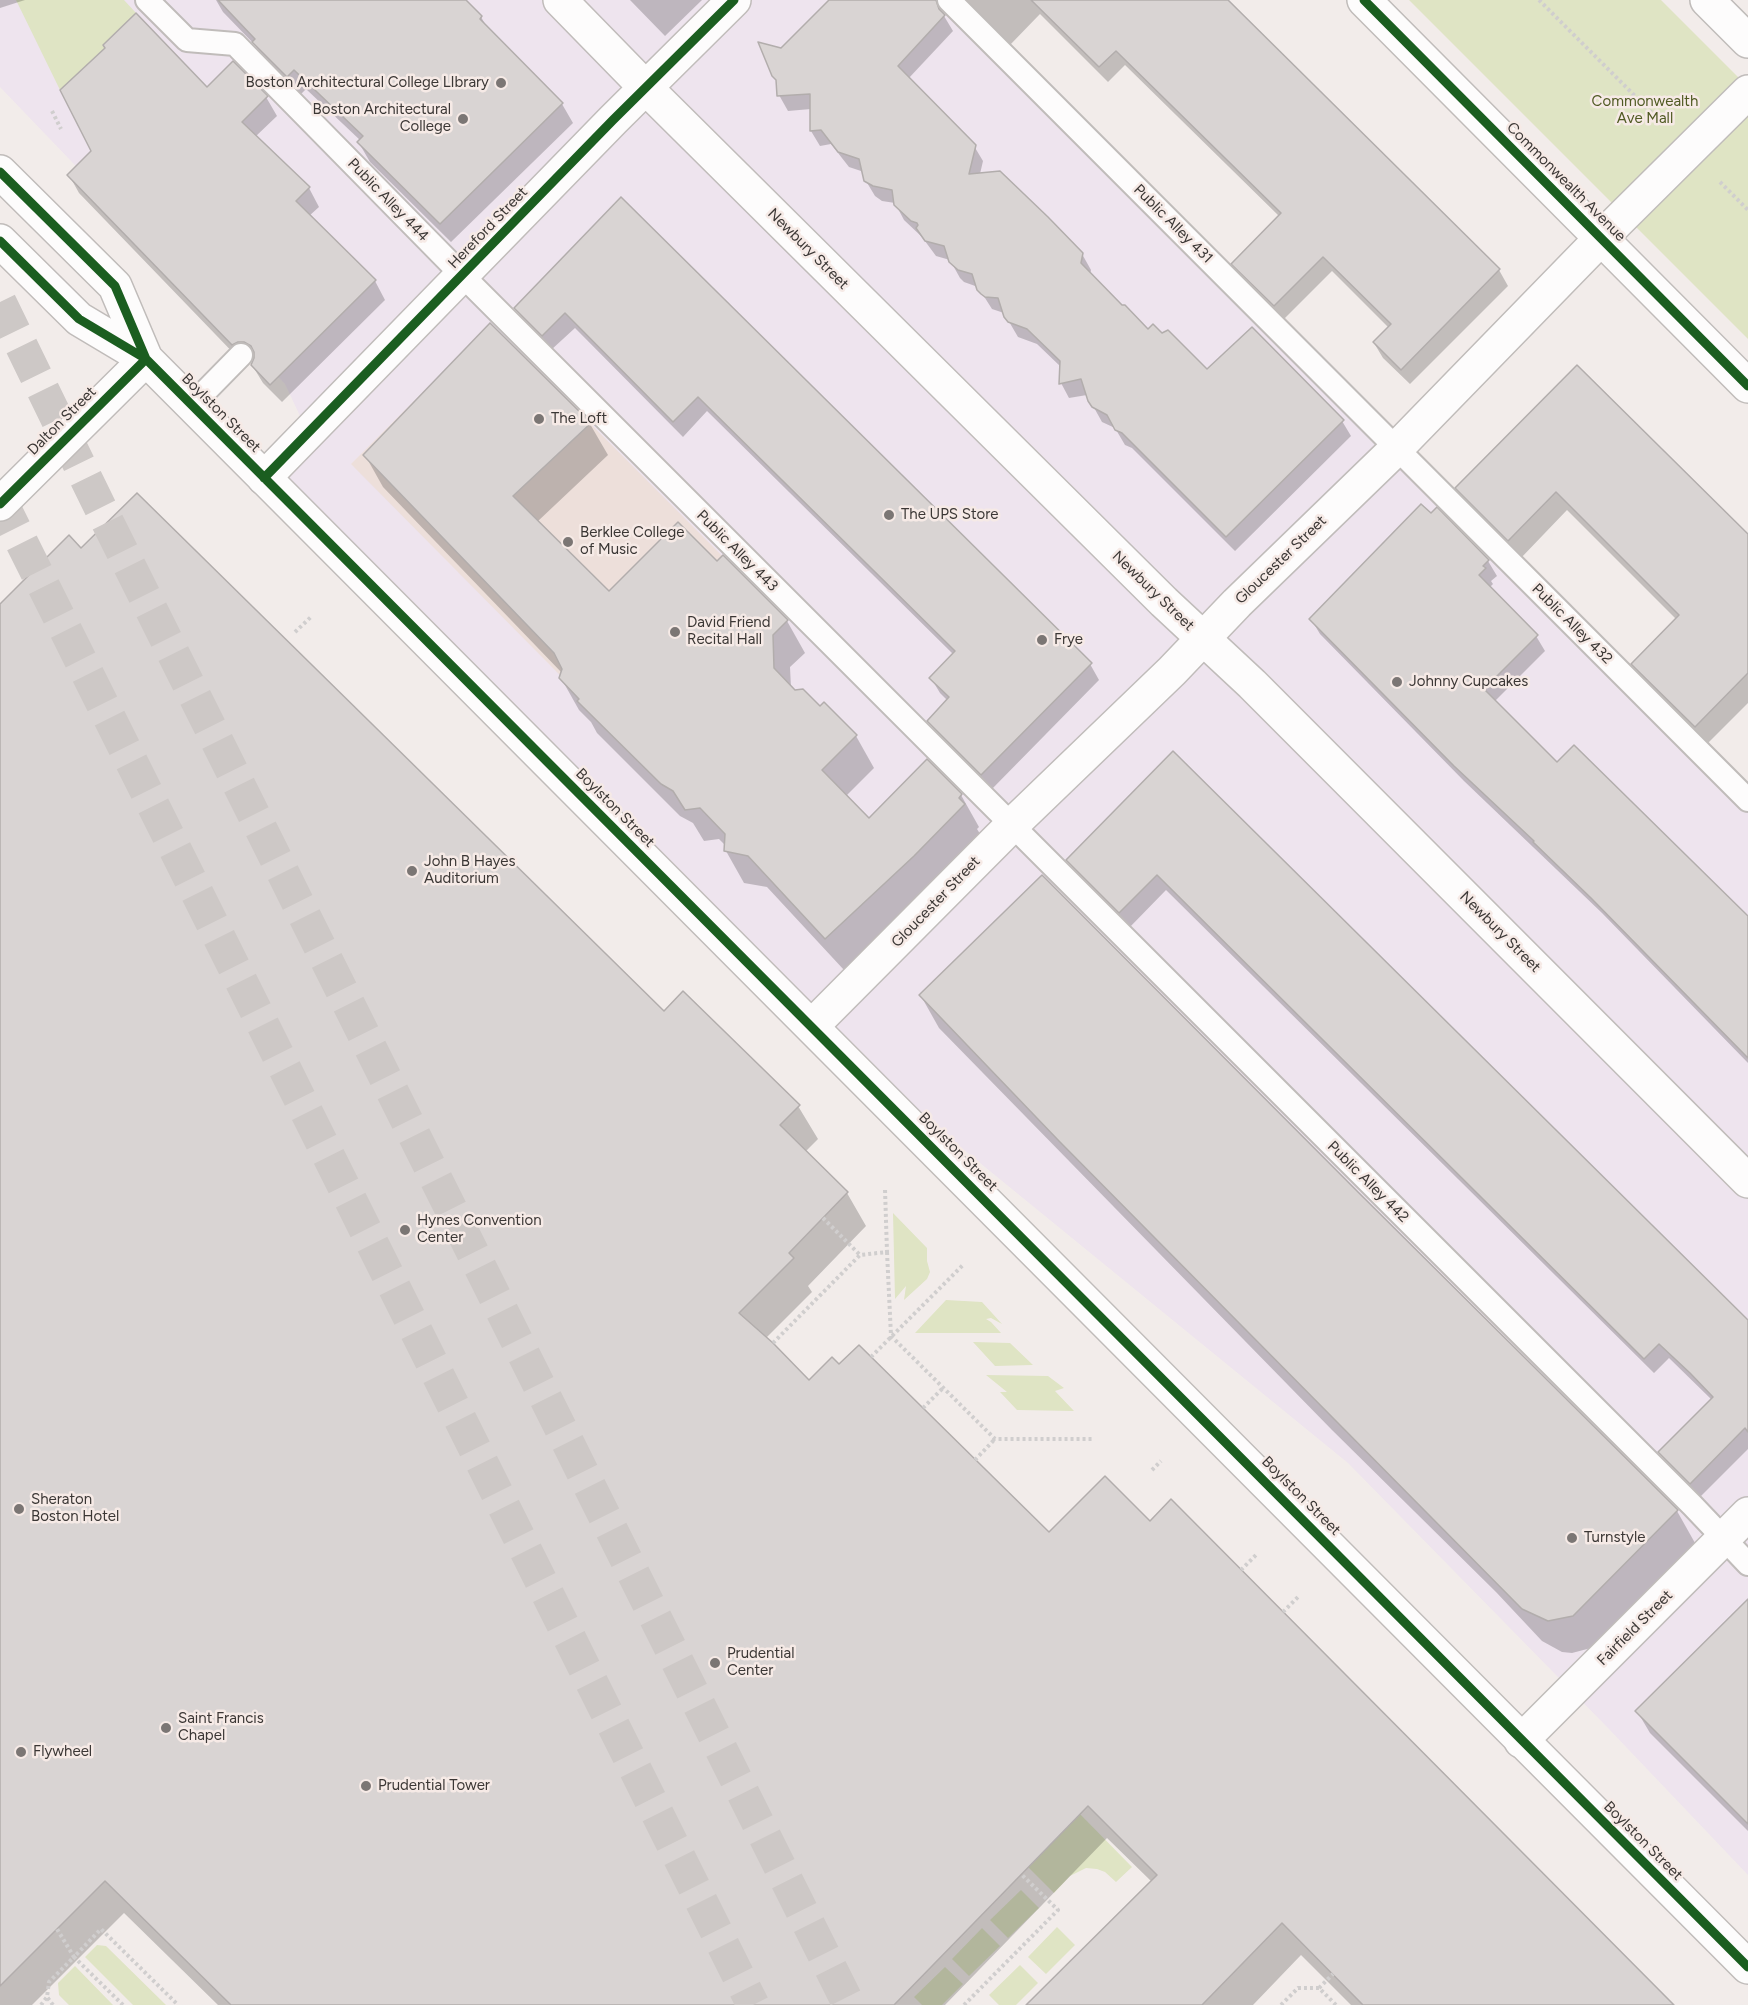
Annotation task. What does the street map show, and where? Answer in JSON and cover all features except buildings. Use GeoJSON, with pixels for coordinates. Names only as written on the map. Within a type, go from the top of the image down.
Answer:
{"type":"FeatureCollection","features":[{"type":"Feature","properties":{"kind":"main road","name":"Newbury Street"},"geometry":{"type":"LineString","coordinates":[[560,0],[1203,640],[1252,684],[1748,1181]]}},
{"type":"Feature","properties":{"kind":"main road","name":"Hereford Street"},"geometry":{"type":"LineString","coordinates":[[264,478],[734,0]]}},
{"type":"Feature","properties":{"kind":"main road","name":"Commonwealth Avenue"},"geometry":{"type":"LineString","coordinates":[[1364,0],[1748,386]]}},
{"type":"Feature","properties":{"kind":"main road"},"geometry":{"type":"LineString","coordinates":[[1707,0],[1748,41]]}},
{"type":"Feature","properties":{"kind":"main road","name":"Gloucester Street"},"geometry":{"type":"LineString","coordinates":[[812,1026],[1012,825],[1397,448],[1601,238],[1748,92]]}},
{"type":"Feature","properties":{"kind":"main road","name":"Boylston Street"},"geometry":{"type":"LineString","coordinates":[[0,172],[115,286],[146,359]]}},
{"type":"Feature","properties":{"kind":"main road","name":"Boylston Street"},"geometry":{"type":"LineString","coordinates":[[0,241],[79,319],[146,359],[1748,1967]]}},
{"type":"Feature","properties":{"kind":"main road","name":"Dalton Street"},"geometry":{"type":"LineString","coordinates":[[0,504],[146,359]]}},
{"type":"Feature","properties":{"kind":"main road","name":"Fairfield Street"},"geometry":{"type":"LineString","coordinates":[[1521,1741],[1748,1514]]}},
{"type":"Feature","properties":{"kind":"lane","name":"Public Alley 444"},"geometry":{"type":"LineString","coordinates":[[147,0],[187,40],[235,44],[463,276]]}},
{"type":"Feature","properties":{"kind":"lane","name":"Public Alley 431"},"geometry":{"type":"LineString","coordinates":[[949,0],[1397,448]]}},
{"type":"Feature","properties":{"kind":"lane","name":"Public Alley 443"},"geometry":{"type":"LineString","coordinates":[[463,276],[1012,825]]}},
{"type":"Feature","properties":{"kind":"lane"},"geometry":{"type":"LineString","coordinates":[[192,405],[242,355]]}},
{"type":"Feature","properties":{"kind":"lane","name":"Public Alley 432"},"geometry":{"type":"LineString","coordinates":[[1397,448],[1748,800]]}},
{"type":"Feature","properties":{"kind":"lane","name":"Public Alley 442"},"geometry":{"type":"LineString","coordinates":[[1012,825],[1748,1564]]}},
{"type":"Feature","properties":{"kind":"path"},"geometry":{"type":"LineString","coordinates":[[1539,0],[1657,118]]}},
{"type":"Feature","properties":{"kind":"path"},"geometry":{"type":"LineString","coordinates":[[52,111],[61,129]]}},
{"type":"Feature","properties":{"kind":"path"},"geometry":{"type":"LineString","coordinates":[[1720,182],[1748,210]]}},
{"type":"Feature","properties":{"kind":"path"},"geometry":{"type":"LineString","coordinates":[[295,632],[312,616]]}},
{"type":"Feature","properties":{"kind":"path"},"geometry":{"type":"LineString","coordinates":[[885,1189],[891,1336],[995,1439],[1094,1439]]}},
{"type":"Feature","properties":{"kind":"path"},"geometry":{"type":"LineString","coordinates":[[823,1218],[860,1255]]}},
{"type":"Feature","properties":{"kind":"path"},"geometry":{"type":"LineString","coordinates":[[773,1343],[860,1255],[887,1252]]}},
{"type":"Feature","properties":{"kind":"path"},"geometry":{"type":"LineString","coordinates":[[871,1357],[963,1265]]}},
{"type":"Feature","properties":{"kind":"path"},"geometry":{"type":"LineString","coordinates":[[923,1408],[943,1388]]}},
{"type":"Feature","properties":{"kind":"path"},"geometry":{"type":"LineString","coordinates":[[975,1460],[995,1439]]}},
{"type":"Feature","properties":{"kind":"path"},"geometry":{"type":"LineString","coordinates":[[1152,1470],[1161,1461]]}},
{"type":"Feature","properties":{"kind":"path"},"geometry":{"type":"LineString","coordinates":[[1241,1570],[1256,1555]]}},
{"type":"Feature","properties":{"kind":"path"},"geometry":{"type":"LineString","coordinates":[[1283,1612],[1298,1597]]}},
{"type":"Feature","properties":{"kind":"path"},"geometry":{"type":"LineString","coordinates":[[964,2005],[1058,1910],[1021,1874]]}},
{"type":"Feature","properties":{"kind":"path"},"geometry":{"type":"LineString","coordinates":[[57,1929],[74,1957],[123,2005]]}},
{"type":"Feature","properties":{"kind":"path"},"geometry":{"type":"LineString","coordinates":[[41,2005],[47,1998],[49,1982],[101,1929],[178,2005]]}},
{"type":"Feature","properties":{"kind":"path"},"geometry":{"type":"LineString","coordinates":[[1281,2005],[1298,1988],[1319,1988],[1333,1974]]}},
{"type":"Feature","properties":{"kind":"path"},"geometry":{"type":"LineString","coordinates":[[1319,1988],[1336,2005]]}},
{"type":"Feature","properties":{"kind":"path"},"geometry":{"type":"LineString","coordinates":[[47,1998],[53,2005]]}},
{"type":"Feature","properties":{"kind":"shaded area"},"geometry":{"type":"Polygon","coordinates":[[[0,0],[949,0],[1748,800],[1748,1875],[1608,1728],[1348,1463],[812,1026],[264,478],[308,433],[285,384],[0,87],[0,0]]]}},
{"type":"Feature","properties":{"kind":"shaded area","name":"Berklee College of Music"},"geometry":{"type":"Polygon","coordinates":[[[491,324],[786,620],[645,761],[351,464],[491,324]]]}},
{"type":"Feature","properties":{"kind":"green space"},"geometry":{"type":"Polygon","coordinates":[[[16,0],[124,0],[136,13],[103,45],[105,48],[60,90],[16,0]]]}},
{"type":"Feature","properties":{"kind":"green space","name":"Commonwealth Ave Mall"},"geometry":{"type":"Polygon","coordinates":[[[1409,0],[1661,0],[1748,87],[1748,339],[1409,0]]]}},
{"type":"Feature","properties":{"kind":"green space"},"geometry":{"type":"Polygon","coordinates":[[[893,1213],[927,1248],[930,1272],[927,1279],[904,1300],[906,1286],[895,1299],[893,1213]]]}},
{"type":"Feature","properties":{"kind":"green space"},"geometry":{"type":"Polygon","coordinates":[[[946,1300],[982,1302],[1002,1324],[991,1318],[986,1319],[1001,1333],[915,1333],[946,1300]]]}},
{"type":"Feature","properties":{"kind":"green space"},"geometry":{"type":"Polygon","coordinates":[[[973,1342],[1010,1343],[1033,1365],[995,1366],[973,1342]]]}},
{"type":"Feature","properties":{"kind":"green space"},"geometry":{"type":"Polygon","coordinates":[[[986,1375],[1048,1376],[1064,1388],[1055,1391],[1074,1411],[1017,1410],[1000,1392],[1007,1392],[986,1375]]]}},
{"type":"Feature","properties":{"kind":"green space"},"geometry":{"type":"Polygon","coordinates":[[[1080,1814],[1132,1867],[1116,1882],[1105,1872],[1086,1868],[1070,1876],[1054,1893],[1028,1867],[1080,1814]]]}},
{"type":"Feature","properties":{"kind":"green space"},"geometry":{"type":"Polygon","coordinates":[[[1021,1890],[1039,1908],[1008,1938],[990,1920],[1021,1890]]]}},
{"type":"Feature","properties":{"kind":"green space"},"geometry":{"type":"Polygon","coordinates":[[[1057,1927],[1075,1945],[1046,1974],[1028,1957],[1057,1927]]]}},
{"type":"Feature","properties":{"kind":"green space"},"geometry":{"type":"Polygon","coordinates":[[[982,1928],[1000,1946],[969,1976],[952,1959],[982,1928]]]}},
{"type":"Feature","properties":{"kind":"green space"},"geometry":{"type":"Polygon","coordinates":[[[97,1945],[106,1946],[166,2005],[133,2005],[85,1957],[97,1945]]]}},
{"type":"Feature","properties":{"kind":"green space"},"geometry":{"type":"Polygon","coordinates":[[[1020,1965],[1038,1983],[1016,2005],[999,2005],[989,1995],[1020,1965]]]}},
{"type":"Feature","properties":{"kind":"green space"},"geometry":{"type":"Polygon","coordinates":[[[75,1966],[113,2005],[69,2005],[59,1995],[58,1983],[75,1966]]]}},
{"type":"Feature","properties":{"kind":"green space"},"geometry":{"type":"Polygon","coordinates":[[[945,1967],[963,1984],[942,2005],[922,2005],[914,1997],[945,1967]]]}},
{"type":"Feature","properties":{"kind":"tunnel"},"geometry":{"type":"LineString","coordinates":[[0,302],[99,505],[849,2005]]}},
{"type":"Feature","properties":{"kind":"tunnel"},"geometry":{"type":"LineString","coordinates":[[0,499],[753,2005]]}},
{"type":"Feature","properties":{"kind":"cycle path"},"geometry":{"type":"LineString","coordinates":[[264,478],[613,120],[734,0]]}},
{"type":"Feature","properties":{"kind":"cycle path"},"geometry":{"type":"LineString","coordinates":[[1364,0],[1748,386]]}},
{"type":"Feature","properties":{"kind":"cycle path"},"geometry":{"type":"LineString","coordinates":[[0,172],[115,286],[146,359]]}},
{"type":"Feature","properties":{"kind":"cycle path"},"geometry":{"type":"LineString","coordinates":[[0,241],[79,319],[146,359],[1748,1967]]}},
{"type":"Feature","properties":{"kind":"cycle path"},"geometry":{"type":"LineString","coordinates":[[0,504],[146,359]]}},
{"type":"Feature","properties":{"kind":"place","name":"Boston Architectural College LIbrary"},"geometry":{"type":"Point","coordinates":[501,83]}},
{"type":"Feature","properties":{"kind":"place","name":"Boston Architectural College"},"geometry":{"type":"Point","coordinates":[463,119]}},
{"type":"Feature","properties":{"kind":"place","name":"The Loft"},"geometry":{"type":"Point","coordinates":[539,419]}},
{"type":"Feature","properties":{"kind":"place","name":"The UPS Store"},"geometry":{"type":"Point","coordinates":[889,515]}},
{"type":"Feature","properties":{"kind":"place","name":"Berklee College of Music"},"geometry":{"type":"Point","coordinates":[568,542]}},
{"type":"Feature","properties":{"kind":"place","name":"David Friend Recital Hall"},"geometry":{"type":"Point","coordinates":[675,632]}},
{"type":"Feature","properties":{"kind":"place","name":"Frye"},"geometry":{"type":"Point","coordinates":[1042,640]}},
{"type":"Feature","properties":{"kind":"place","name":"Johnny Cupcakes"},"geometry":{"type":"Point","coordinates":[1397,682]}},
{"type":"Feature","properties":{"kind":"place","name":"John B Hayes Auditorium"},"geometry":{"type":"Point","coordinates":[412,871]}},
{"type":"Feature","properties":{"kind":"place","name":"Hynes Convention Center"},"geometry":{"type":"Point","coordinates":[405,1230]}},
{"type":"Feature","properties":{"kind":"place","name":"Sheraton Boston Hotel"},"geometry":{"type":"Point","coordinates":[19,1509]}},
{"type":"Feature","properties":{"kind":"place","name":"Turnstyle"},"geometry":{"type":"Point","coordinates":[1572,1538]}},
{"type":"Feature","properties":{"kind":"place","name":"Prudential Center"},"geometry":{"type":"Point","coordinates":[715,1663]}},
{"type":"Feature","properties":{"kind":"place","name":"Saint Francis Chapel"},"geometry":{"type":"Point","coordinates":[166,1728]}},
{"type":"Feature","properties":{"kind":"place","name":"Flywheel"},"geometry":{"type":"Point","coordinates":[21,1752]}},
{"type":"Feature","properties":{"kind":"place","name":"Prudential Tower"},"geometry":{"type":"Point","coordinates":[366,1786]}}]}
